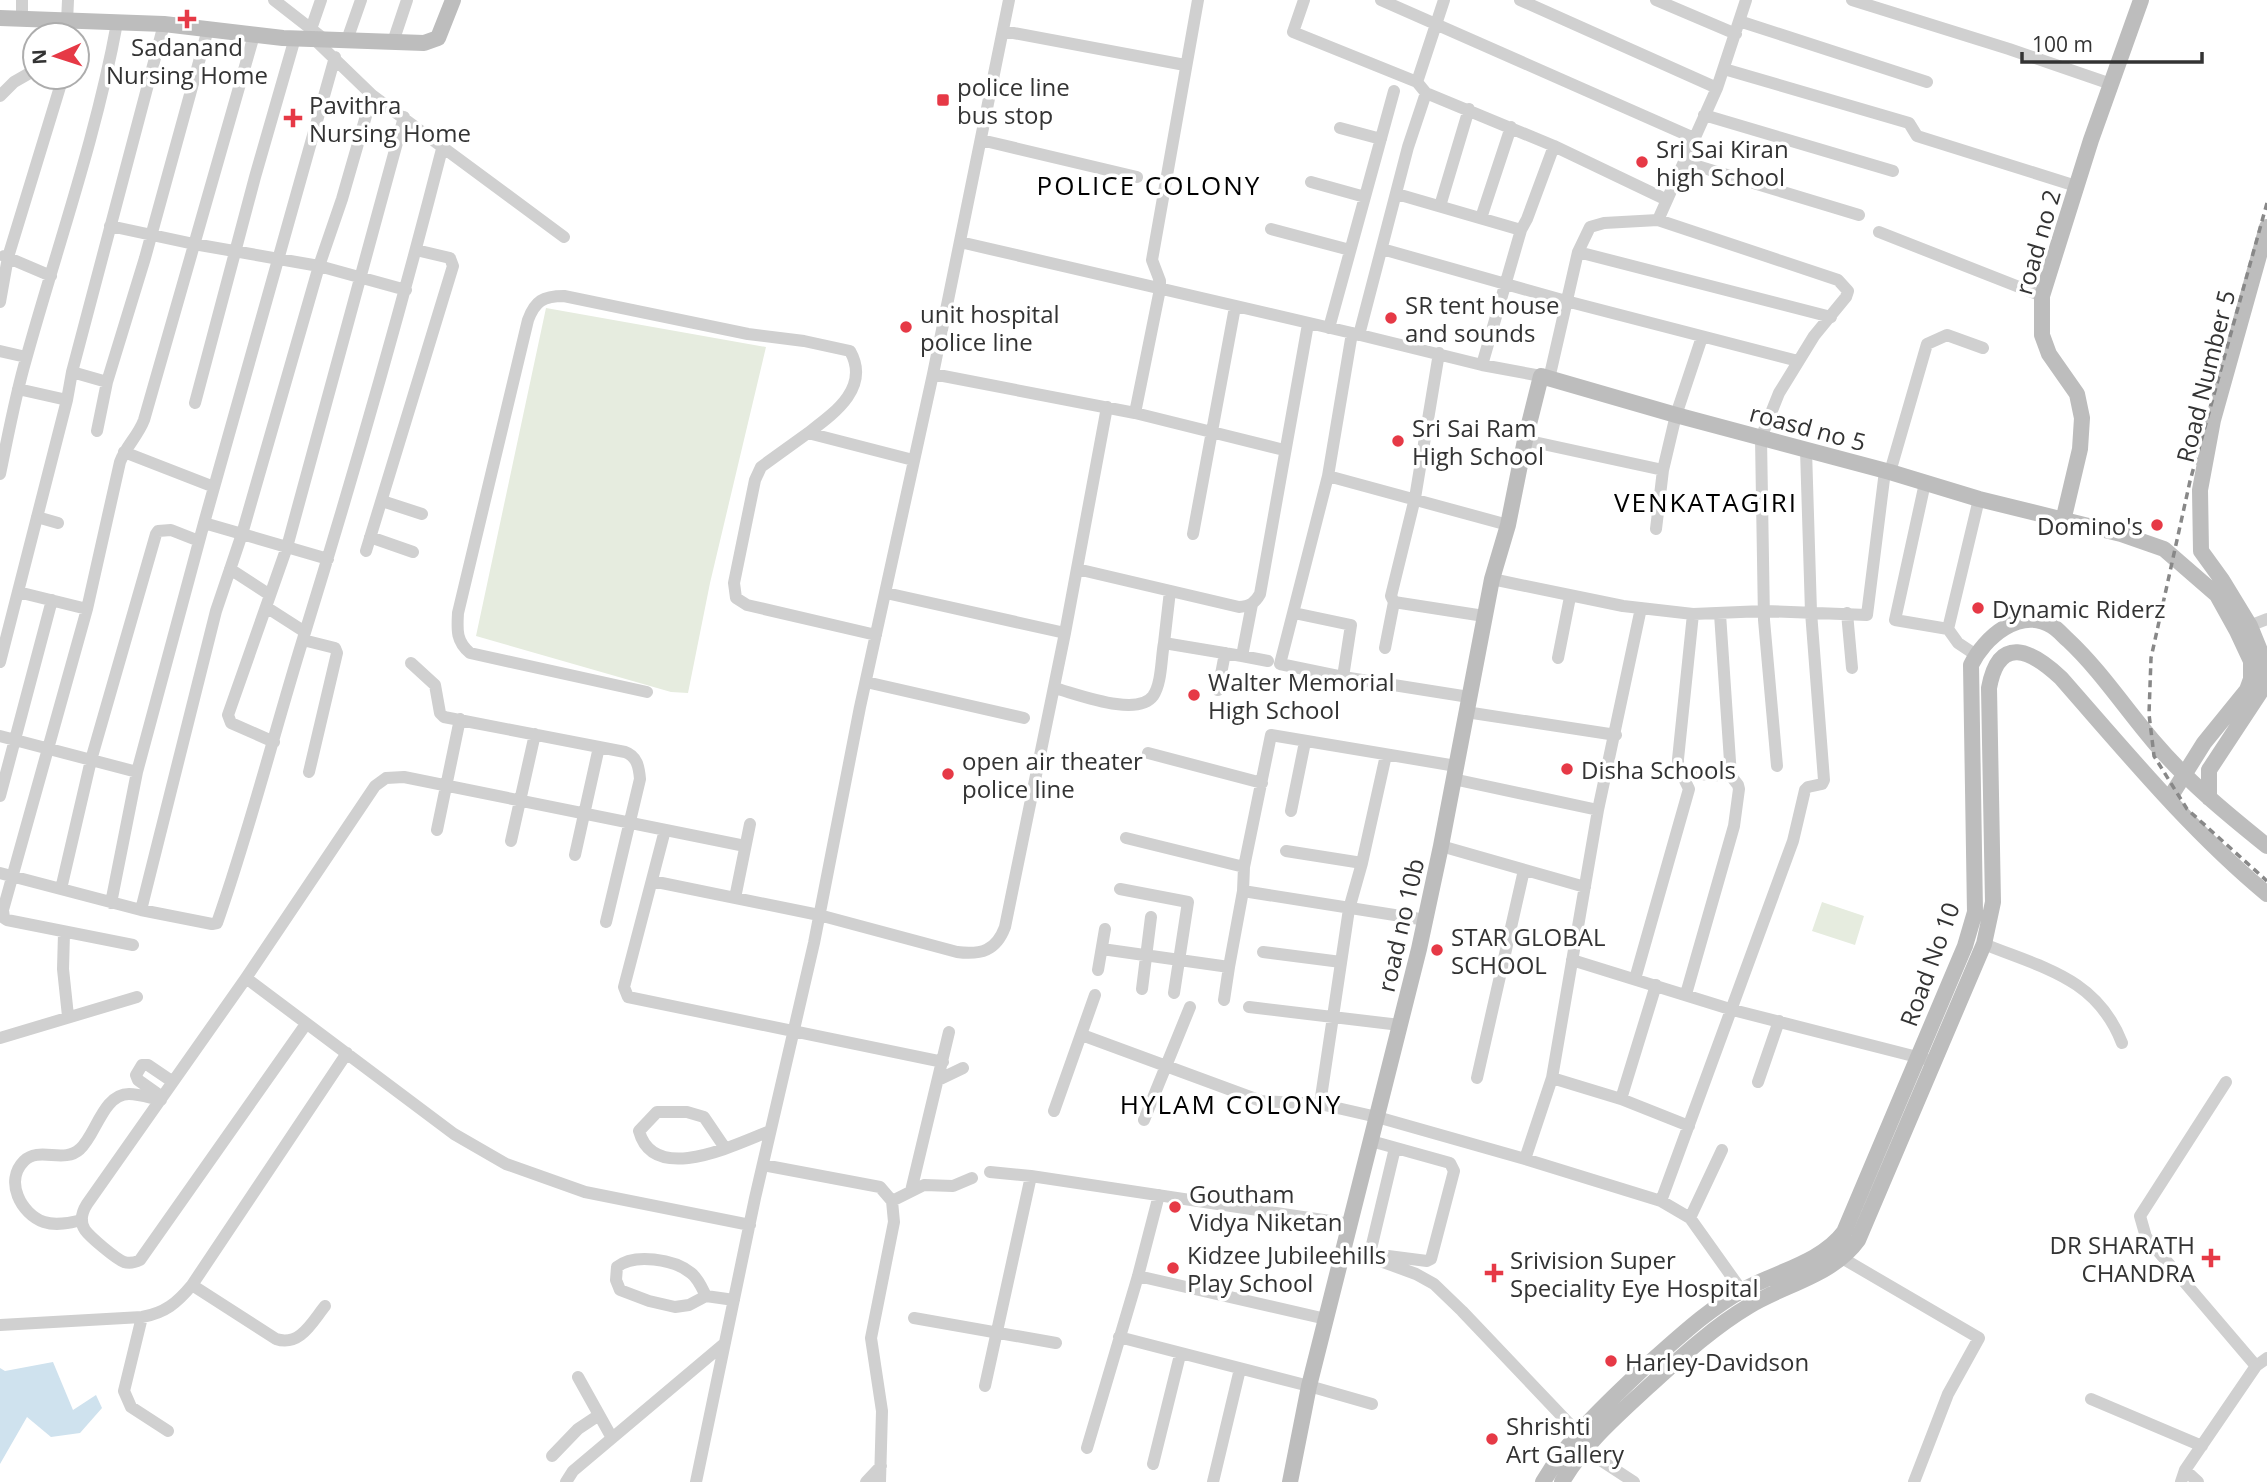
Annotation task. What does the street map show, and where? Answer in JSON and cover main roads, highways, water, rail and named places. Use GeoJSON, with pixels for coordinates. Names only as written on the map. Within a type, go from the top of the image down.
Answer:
{"type":"FeatureCollection","features":[{"type":"Feature","properties":{"kind":"main road"},"geometry":{"type":"LineString","coordinates":[[91,25],[164,24],[295,38],[316,36],[424,43],[438,38],[453,0]]}},
{"type":"Feature","properties":{"kind":"main road","name":"road no 2"},"geometry":{"type":"LineString","coordinates":[[2063,521],[2080,449],[2082,418],[2077,394],[2049,354],[2042,335],[2042,296],[2076,186],[2141,0]]}},
{"type":"Feature","properties":{"kind":"main road"},"geometry":{"type":"LineString","coordinates":[[0,18],[37,21]]}},
{"type":"Feature","properties":{"kind":"main road","name":"Road Number 5"},"geometry":{"type":"LineString","coordinates":[[2201,551],[2200,490],[2213,420],[2267,227]]}},
{"type":"Feature","properties":{"kind":"main road","name":"roasd no 5"},"geometry":{"type":"LineString","coordinates":[[1545,378],[2063,521]]}},
{"type":"Feature","properties":{"kind":"main road","name":"road no 10b"},"geometry":{"type":"LineString","coordinates":[[1290,1482],[1309,1386],[1426,920],[1492,579],[1508,525],[1525,440],[1545,378]]}},
{"type":"Feature","properties":{"kind":"main road"},"geometry":{"type":"LineString","coordinates":[[2063,521],[2121,534],[2164,549],[2217,595],[2244,628],[2263,658],[2266,672],[2261,684],[2209,770],[2209,798]]}},
{"type":"Feature","properties":{"kind":"main road"},"geometry":{"type":"LineString","coordinates":[[2192,572],[2201,551]]}},
{"type":"Feature","properties":{"kind":"main road"},"geometry":{"type":"LineString","coordinates":[[2201,551],[2222,580],[2244,628]]}},
{"type":"Feature","properties":{"kind":"main road","name":"Road No 10"},"geometry":{"type":"LineString","coordinates":[[1562,1482],[1607,1425],[1700,1340],[1750,1305],[1824,1270],[1842,1258],[1858,1240],[1867,1223],[1927,1059],[1975,912],[1971,665],[1993,634],[2006,626],[2021,622],[2037,621],[2052,626],[2082,653],[2183,775]]}},
{"type":"Feature","properties":{"kind":"main road","name":"Road No 10"},"geometry":{"type":"LineString","coordinates":[[1543,1482],[1595,1413],[1689,1328],[1742,1291],[1816,1255],[1838,1240],[1852,1216],[1984,944],[1993,902],[1989,688],[1993,669],[2001,658],[2013,652],[2027,653],[2043,661],[2169,799],[2267,894]]}},
{"type":"Feature","properties":{"kind":"main road"},"geometry":{"type":"LineString","coordinates":[[2169,799],[2204,743],[2247,690],[2261,684]]}},
{"type":"Feature","properties":{"kind":"main road"},"geometry":{"type":"LineString","coordinates":[[2183,775],[2267,846]]}},
{"type":"Feature","properties":{"kind":"water"},"geometry":{"type":"Polygon","coordinates":[[[53,1362],[73,1410],[96,1395],[102,1408],[80,1433],[51,1437],[27,1417],[0,1464],[0,1368],[5,1371],[53,1362]]]}},
{"type":"Feature","properties":{"kind":"railway"},"geometry":{"type":"LineString","coordinates":[[2267,203],[2190,481],[2151,658],[2149,714],[2154,756],[2187,809],[2267,881]]}},
{"type":"Feature","properties":{"kind":"place","name":"Sadanand Nursing Home"},"geometry":{"type":"Point","coordinates":[187,19]}},
{"type":"Feature","properties":{"kind":"place","name":"police line bus stop"},"geometry":{"type":"Point","coordinates":[943,100]}},
{"type":"Feature","properties":{"kind":"place","name":"Pavithra Nursing Home"},"geometry":{"type":"Point","coordinates":[293,118]}},
{"type":"Feature","properties":{"kind":"place","name":"Sri Sai Kiran high School"},"geometry":{"type":"Point","coordinates":[1642,162]}},
{"type":"Feature","properties":{"kind":"place","name":"SR tent house and sounds"},"geometry":{"type":"Point","coordinates":[1391,318]}},
{"type":"Feature","properties":{"kind":"place","name":"unit hospital police line"},"geometry":{"type":"Point","coordinates":[906,327]}},
{"type":"Feature","properties":{"kind":"place","name":"Sri Sai Ram High School"},"geometry":{"type":"Point","coordinates":[1398,441]}},
{"type":"Feature","properties":{"kind":"place","name":"Domino's"},"geometry":{"type":"Point","coordinates":[2157,525]}},
{"type":"Feature","properties":{"kind":"place","name":"Dynamic Riderz"},"geometry":{"type":"Point","coordinates":[1978,608]}},
{"type":"Feature","properties":{"kind":"place","name":"Walter Memorial High School"},"geometry":{"type":"Point","coordinates":[1194,695]}},
{"type":"Feature","properties":{"kind":"place","name":"Disha Schools"},"geometry":{"type":"Point","coordinates":[1567,769]}},
{"type":"Feature","properties":{"kind":"place","name":"open air theater police line"},"geometry":{"type":"Point","coordinates":[948,774]}},
{"type":"Feature","properties":{"kind":"place","name":"STAR GLOBAL SCHOOL"},"geometry":{"type":"Point","coordinates":[1437,950]}},
{"type":"Feature","properties":{"kind":"place","name":"Goutham Vidya Niketan"},"geometry":{"type":"Point","coordinates":[1175,1207]}},
{"type":"Feature","properties":{"kind":"place","name":"DR SHARATH CHANDRA"},"geometry":{"type":"Point","coordinates":[2211,1258]}},
{"type":"Feature","properties":{"kind":"place","name":"Kidzee Jubileehills Play School"},"geometry":{"type":"Point","coordinates":[1173,1268]}},
{"type":"Feature","properties":{"kind":"place","name":"Srivision Super Speciality Eye Hospital"},"geometry":{"type":"Point","coordinates":[1494,1273]}},
{"type":"Feature","properties":{"kind":"place","name":"Harley-Davidson"},"geometry":{"type":"Point","coordinates":[1611,1361]}},
{"type":"Feature","properties":{"kind":"place","name":"Shrishti Art Gallery"},"geometry":{"type":"Point","coordinates":[1492,1439]}},
{"type":"Feature","properties":{"kind":"district","name":"POLICE COLONY"},"geometry":{"type":"Point","coordinates":[1149,185]}},
{"type":"Feature","properties":{"kind":"district","name":"VENKATAGIRI"},"geometry":{"type":"Point","coordinates":[1706,502]}},
{"type":"Feature","properties":{"kind":"district","name":"HYLAM COLONY"},"geometry":{"type":"Point","coordinates":[1231,1104]}}]}
